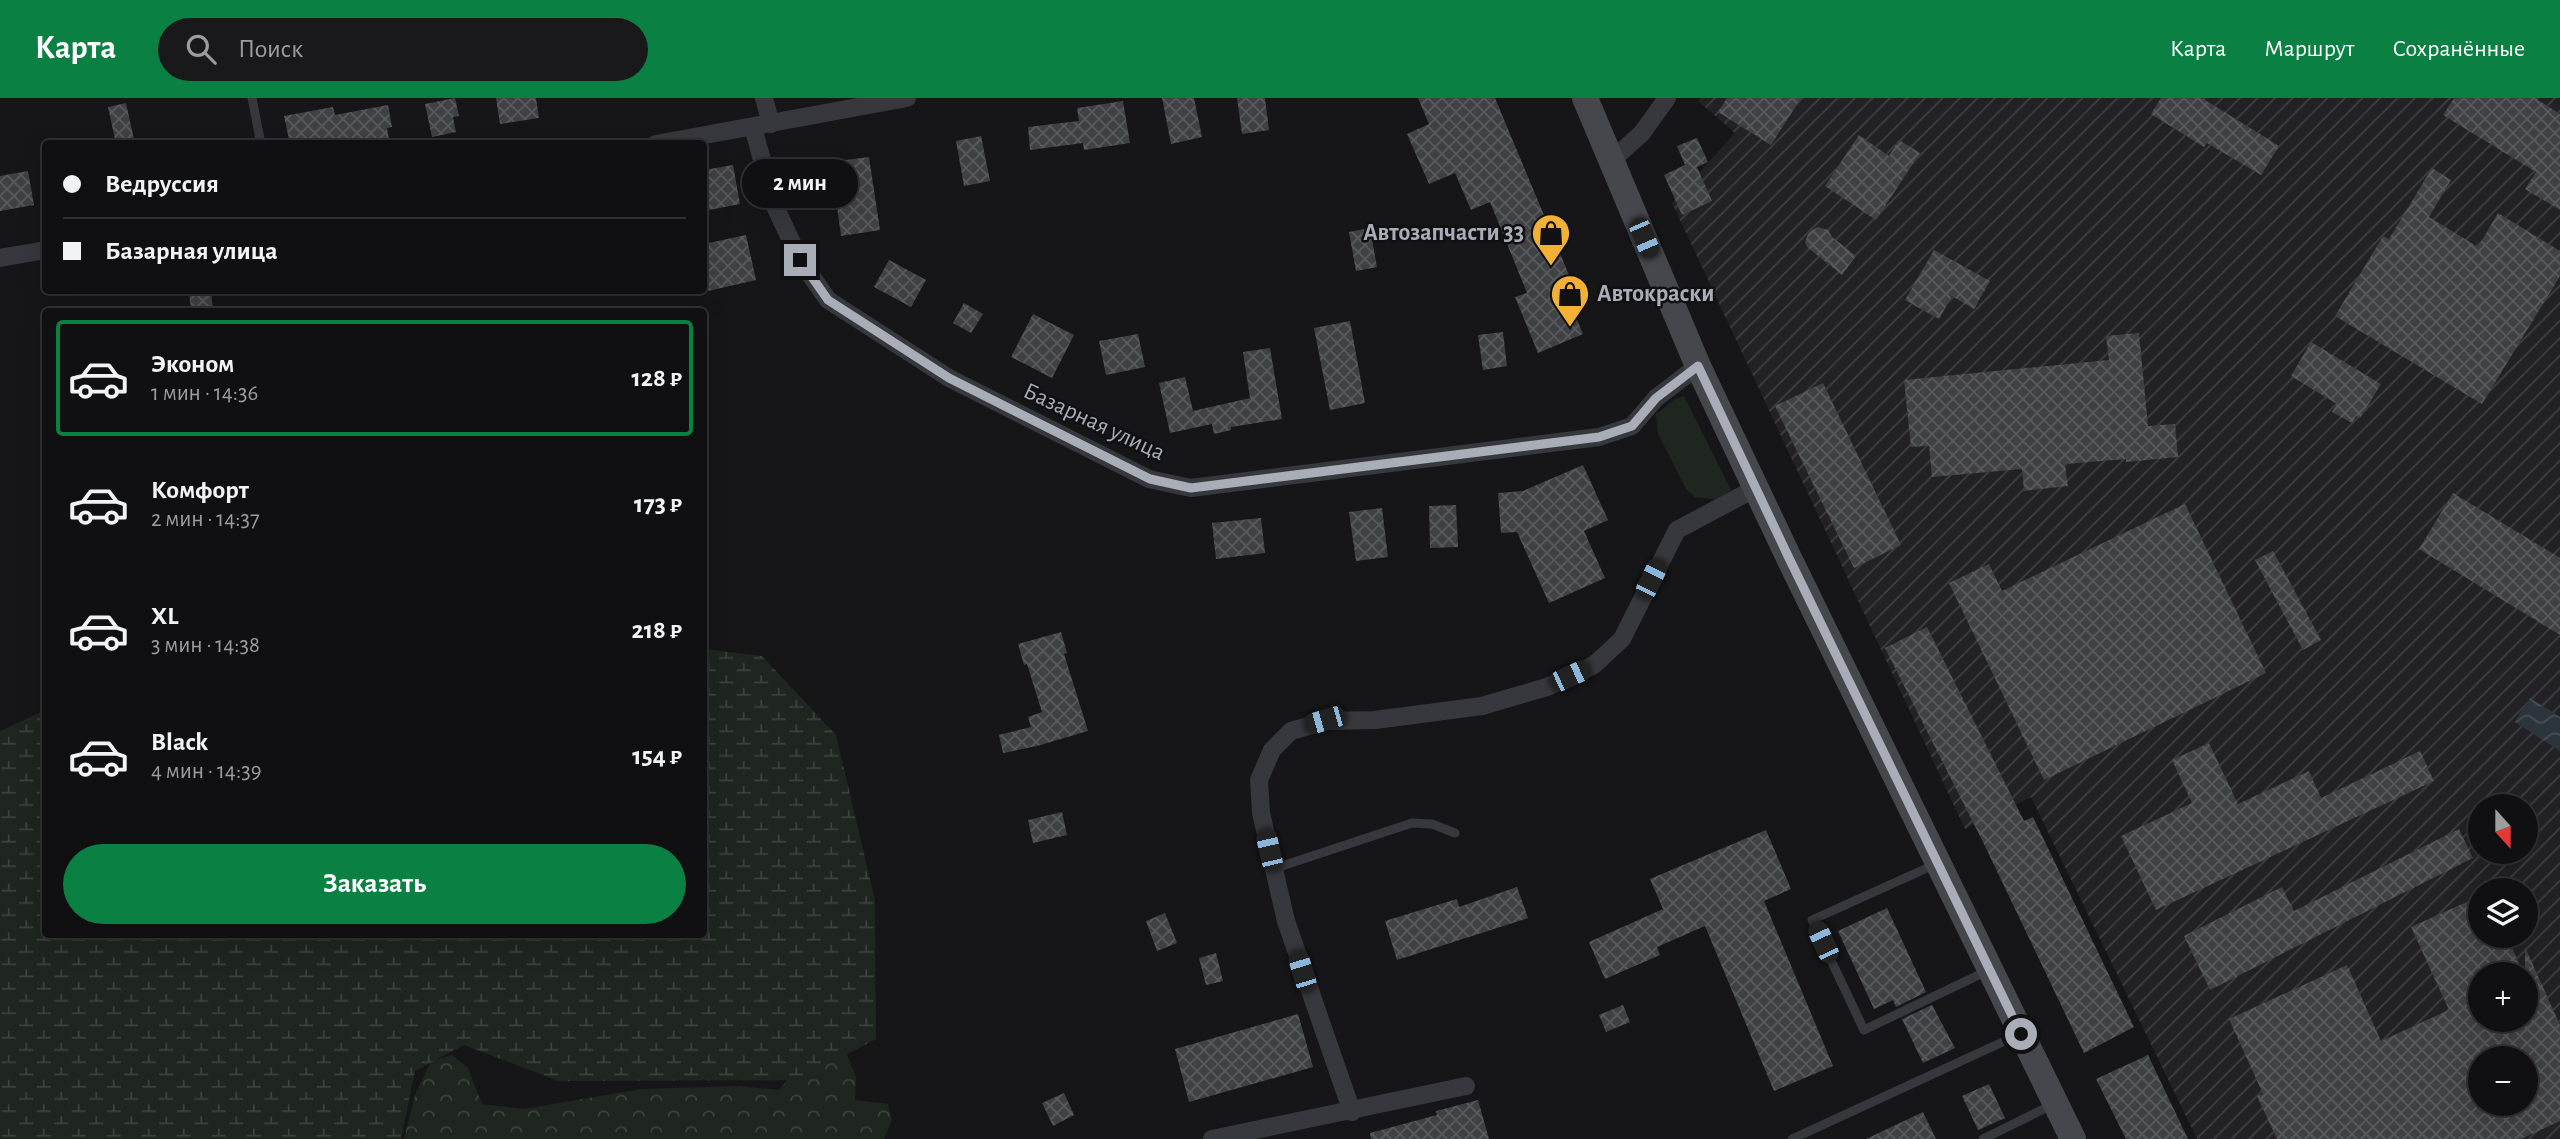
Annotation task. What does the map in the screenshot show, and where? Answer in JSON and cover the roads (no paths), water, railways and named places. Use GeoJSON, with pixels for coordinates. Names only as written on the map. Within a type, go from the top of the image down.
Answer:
{"type":"FeatureCollection","features":[{"type":"Feature","properties":{"kind":"main road"},"geometry":{"type":"LineString","coordinates":[[1586,98],[1698,366],[2073,1139]]}},
{"type":"Feature","properties":{"kind":"street"},"geometry":{"type":"LineString","coordinates":[[764,98],[771,124]]}},
{"type":"Feature","properties":{"kind":"street"},"geometry":{"type":"LineString","coordinates":[[679,140],[907,98]]}},
{"type":"Feature","properties":{"kind":"street"},"geometry":{"type":"LineString","coordinates":[[1611,161],[1643,133],[1667,98]]}},
{"type":"Feature","properties":{"kind":"street","name":"Базарная улица"},"geometry":{"type":"LineString","coordinates":[[752,127],[774,204],[800,260],[828,300],[949,378],[1150,479],[1191,488],[1599,437],[1632,426],[1656,398],[1698,366]]}},
{"type":"Feature","properties":{"kind":"street"},"geometry":{"type":"LineString","coordinates":[[0,258],[42,251]]}},
{"type":"Feature","properties":{"kind":"street"},"geometry":{"type":"LineString","coordinates":[[1352,1112],[1302,971],[1273,869],[1261,813],[1259,780],[1272,750],[1291,731],[1325,720],[1376,720],[1482,706],[1547,687],[1594,665],[1622,639],[1677,530],[1756,488]]}},
{"type":"Feature","properties":{"kind":"street"},"geometry":{"type":"LineString","coordinates":[[1213,1139],[1466,1086]]}},
{"type":"Feature","properties":{"kind":"street"},"geometry":{"type":"LineString","coordinates":[[1291,1139],[1305,1121]]}},
{"type":"Feature","properties":{"kind":"lane"},"geometry":{"type":"LineString","coordinates":[[252,98],[260,140]]}},
{"type":"Feature","properties":{"kind":"lane"},"geometry":{"type":"LineString","coordinates":[[1273,869],[1412,823],[1432,824],[1455,832]]}},
{"type":"Feature","properties":{"kind":"lane"},"geometry":{"type":"LineString","coordinates":[[1938,863],[1812,920],[1864,1030],[1990,970]]}},
{"type":"Feature","properties":{"kind":"lane"},"geometry":{"type":"LineString","coordinates":[[1792,1139],[2021,1034]]}},
{"type":"Feature","properties":{"kind":"lane"},"geometry":{"type":"LineString","coordinates":[[1983,1139],[2055,1103]]}},
{"type":"Feature","properties":{"kind":"water"},"geometry":{"type":"Polygon","coordinates":[[[2530,698],[2560,717],[2560,751],[2515,722],[2530,698]]]}},
{"type":"Feature","properties":{"kind":"place","name":"Автозапчасти 33"},"geometry":{"type":"Point","coordinates":[1551,267]}},
{"type":"Feature","properties":{"kind":"place","name":"Автокраски"},"geometry":{"type":"Point","coordinates":[1570,328]}}]}
